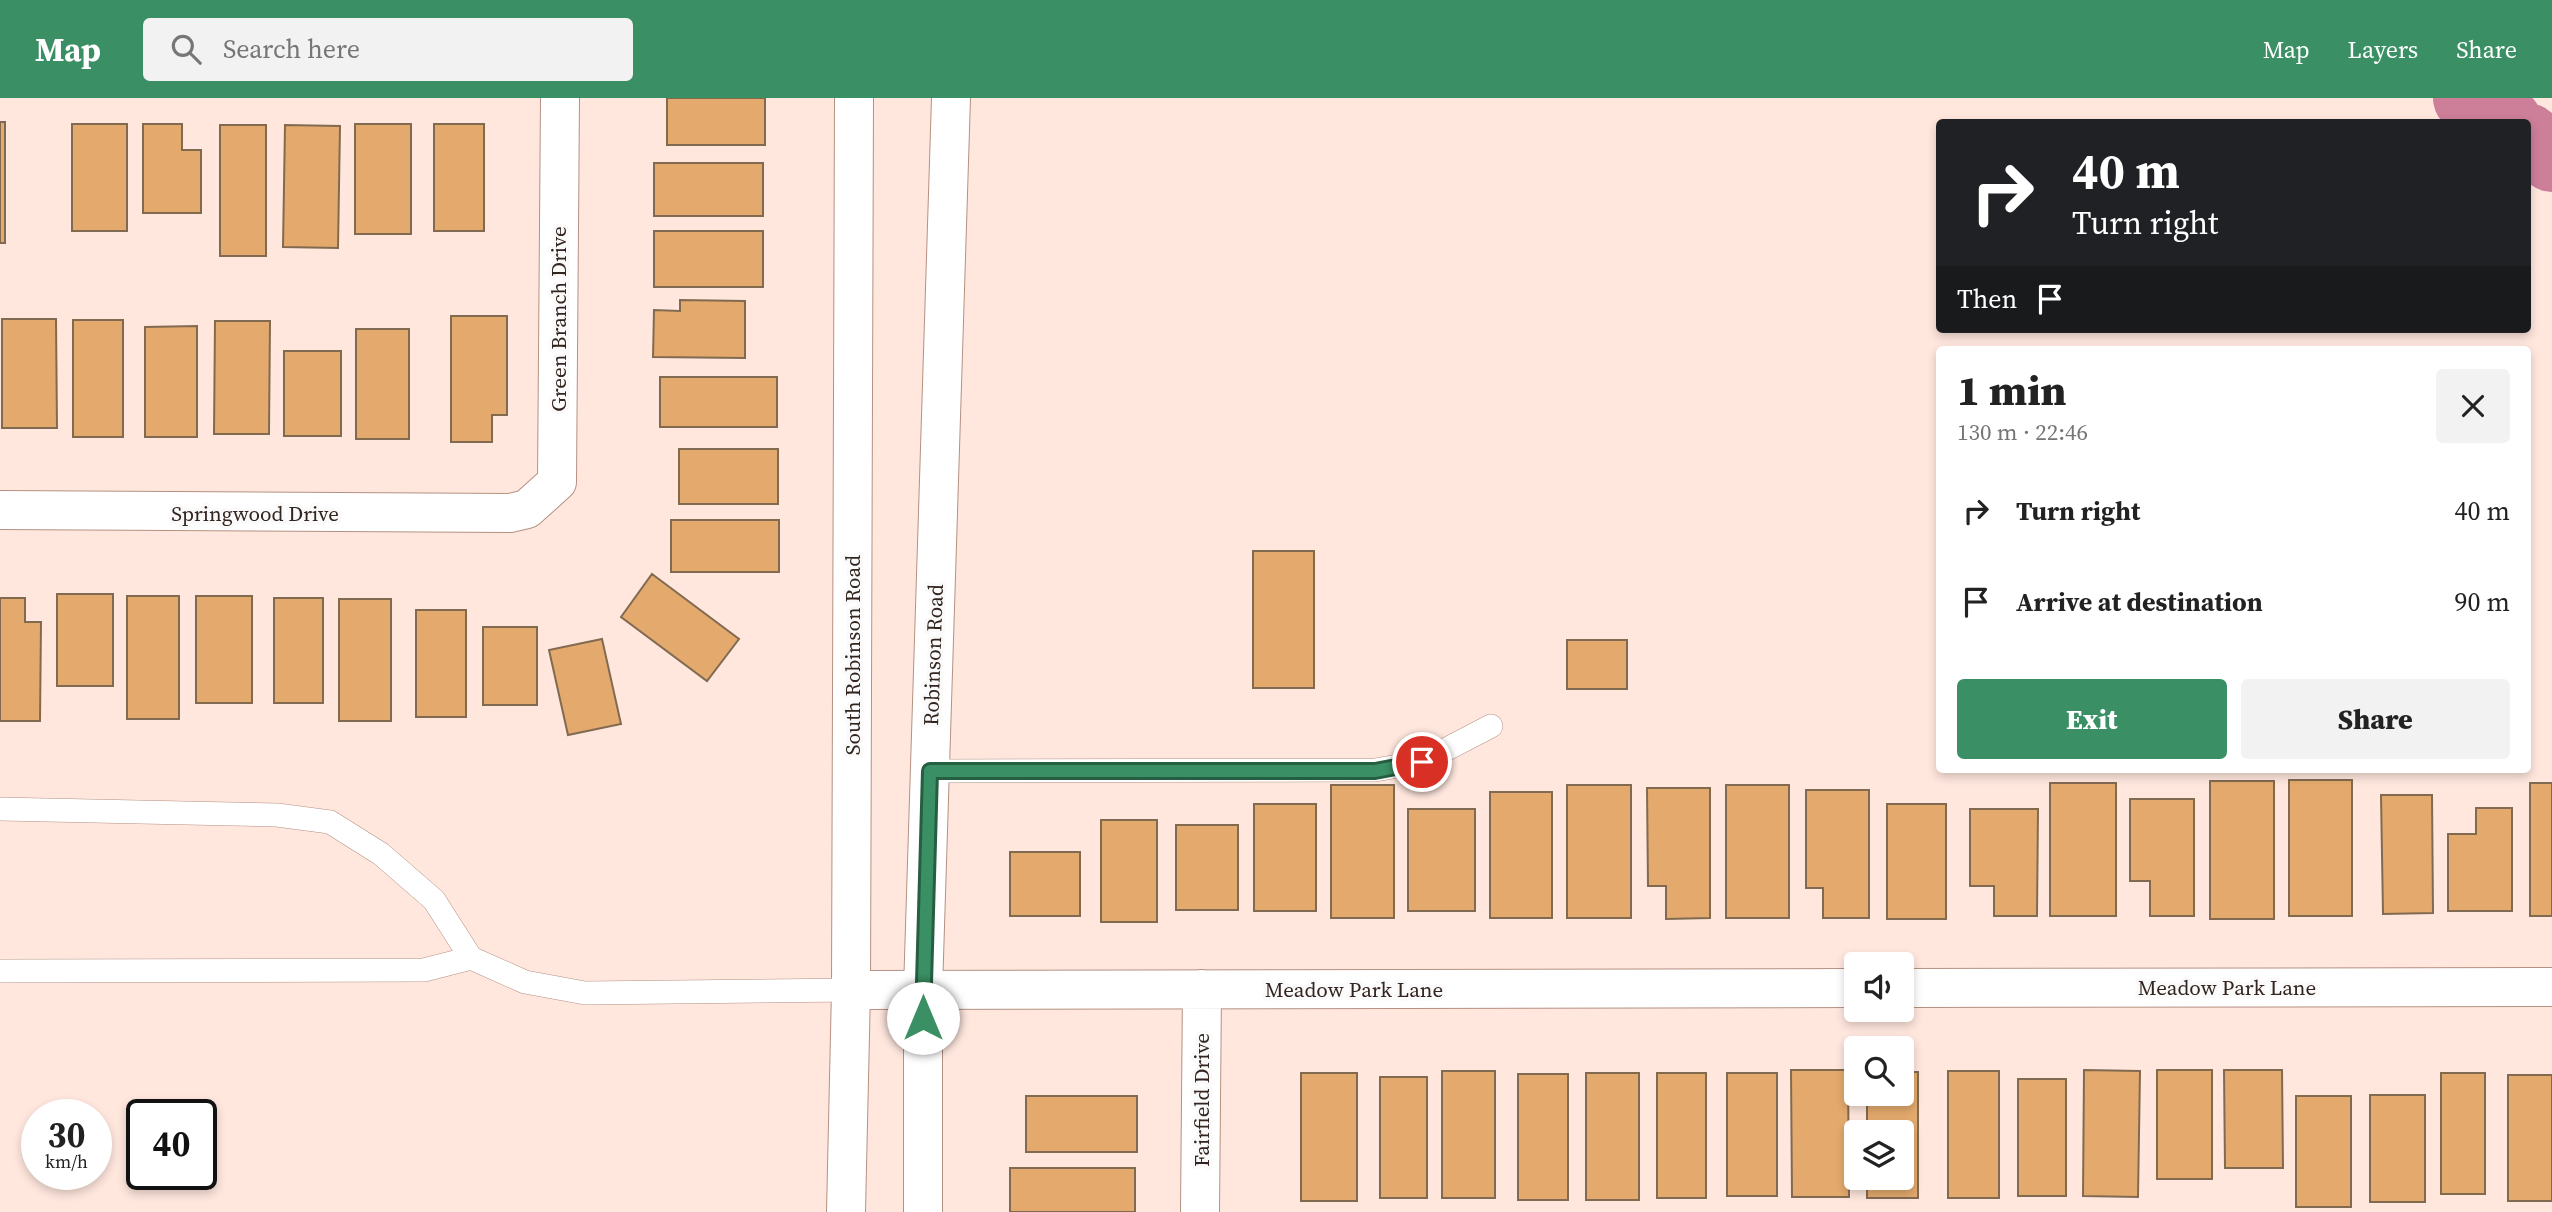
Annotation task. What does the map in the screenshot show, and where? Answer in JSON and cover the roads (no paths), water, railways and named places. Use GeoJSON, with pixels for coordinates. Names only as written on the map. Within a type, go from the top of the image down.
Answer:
{"type":"FeatureCollection","features":[{"type":"Feature","properties":{"kind":"street","name":"Green Branch Drive"},"geometry":{"type":"LineString","coordinates":[[510,513],[527,509],[557,482],[559,98]]}},
{"type":"Feature","properties":{"kind":"street","name":"South Robinson Road"},"geometry":{"type":"LineString","coordinates":[[846,1212],[851,990],[854,98]]}},
{"type":"Feature","properties":{"kind":"street","name":"Robinson Road"},"geometry":{"type":"LineString","coordinates":[[923,1212],[923,990],[951,98]]}},
{"type":"Feature","properties":{"kind":"street","name":"Springwood Drive"},"geometry":{"type":"LineString","coordinates":[[0,510],[510,513]]}},
{"type":"Feature","properties":{"kind":"street","name":"Meadow Park Lane"},"geometry":{"type":"LineString","coordinates":[[1914,988],[2552,987]]}},
{"type":"Feature","properties":{"kind":"street","name":"Meadow Park Lane"},"geometry":{"type":"LineString","coordinates":[[851,990],[1844,988]]}},
{"type":"Feature","properties":{"kind":"street","name":"Fairfield Drive"},"geometry":{"type":"LineString","coordinates":[[1200,1212],[1202,989]]}},
{"type":"Feature","properties":{"kind":"lane"},"geometry":{"type":"LineString","coordinates":[[930,771],[1375,771],[1422,762],[1491,726]]}},
{"type":"Feature","properties":{"kind":"lane"},"geometry":{"type":"LineString","coordinates":[[0,809],[277,815],[330,822],[381,854],[434,901],[471,958],[525,982],[585,993],[851,990]]}},
{"type":"Feature","properties":{"kind":"lane"},"geometry":{"type":"LineString","coordinates":[[0,971],[425,970],[471,958]]}},
{"type":"Feature","properties":{"kind":"waterway"},"geometry":{"type":"LineString","coordinates":[[2468,98],[2477,100],[2503,119]]}},
{"type":"Feature","properties":{"kind":"waterway"},"geometry":{"type":"LineString","coordinates":[[2531,141],[2552,157]]}}]}
